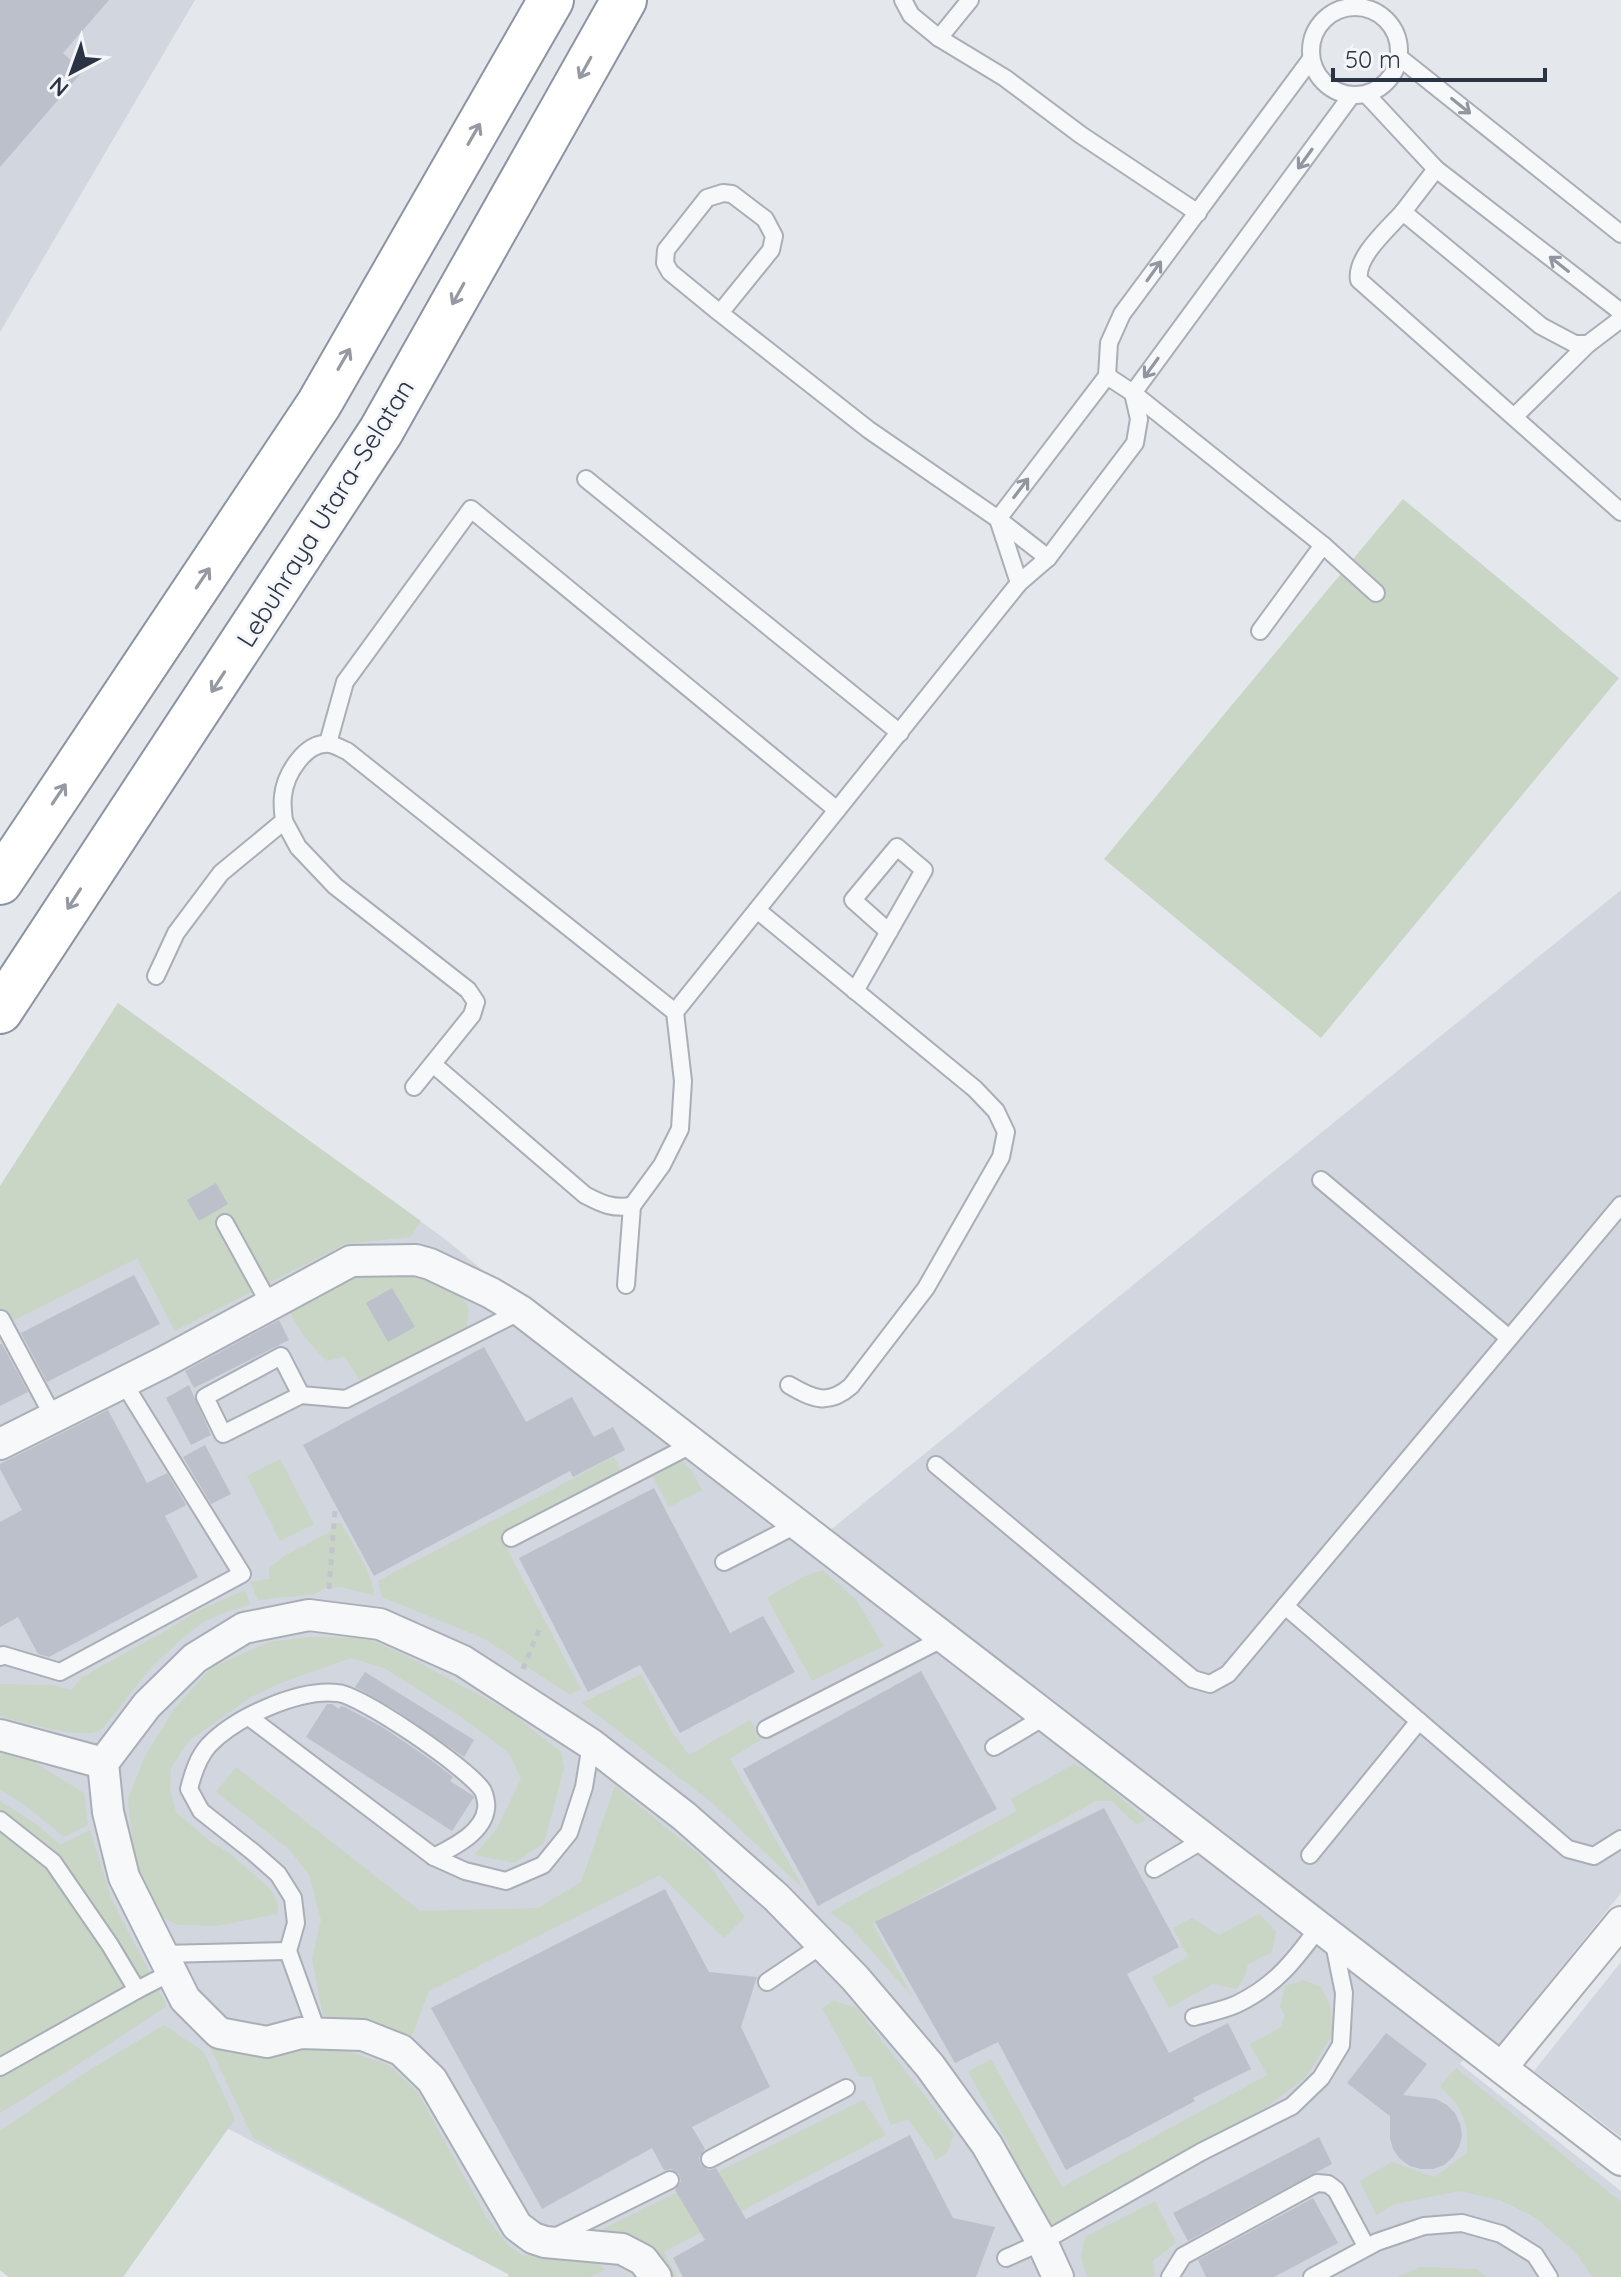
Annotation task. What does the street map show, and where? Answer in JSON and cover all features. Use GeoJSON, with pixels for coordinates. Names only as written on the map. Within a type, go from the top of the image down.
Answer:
{"type":"FeatureCollection","features":[{"type":"Feature","properties":{"kind":"highway"},"geometry":{"type":"LineString","coordinates":[[0,882],[319,404],[551,0]]}},
{"type":"Feature","properties":{"kind":"highway","name":"Lebuhraya Utara–Selatan"},"geometry":{"type":"LineString","coordinates":[[0,1011],[381,431],[624,0]]}},
{"type":"Feature","properties":{"kind":"street"},"geometry":{"type":"LineString","coordinates":[[0,1444],[351,1261],[416,1260],[430,1264],[521,1311],[1621,2160]]}},
{"type":"Feature","properties":{"kind":"street"},"geometry":{"type":"LineString","coordinates":[[656,2277],[643,2260],[622,2249],[545,2242],[533,2238],[517,2226],[432,2080],[401,2050],[363,2035],[301,2033],[267,2042],[219,2033],[185,1999],[124,1877],[108,1812],[103,1763],[147,1705],[195,1658],[244,1628],[309,1615],[380,1624],[463,1661],[591,1744],[684,1816],[776,1897],[855,1978],[930,2066],[987,2145],[1042,2242],[1058,2277]]}},
{"type":"Feature","properties":{"kind":"street"},"geometry":{"type":"LineString","coordinates":[[0,1735],[103,1763]]}},
{"type":"Feature","properties":{"kind":"street"},"geometry":{"type":"LineString","coordinates":[[1502,2067],[1621,1922]]}},
{"type":"Feature","properties":{"kind":"lane"},"geometry":{"type":"LineString","coordinates":[[903,0],[911,15],[939,38],[1005,78],[1081,135],[1198,213]]}},
{"type":"Feature","properties":{"kind":"lane"},"geometry":{"type":"LineString","coordinates":[[939,38],[970,0]]}},
{"type":"Feature","properties":{"kind":"lane"},"geometry":{"type":"LineString","coordinates":[[998,519],[1107,376],[1109,343],[1122,314],[1311,59],[1313,35],[1328,15],[1351,6],[1378,5],[1395,31],[1400,58],[1389,81],[1359,96],[1133,393]]}},
{"type":"Feature","properties":{"kind":"lane"},"geometry":{"type":"LineString","coordinates":[[1400,58],[1621,234]]}},
{"type":"Feature","properties":{"kind":"lane"},"geometry":{"type":"LineString","coordinates":[[1311,59],[1325,84],[1359,96],[1436,169],[1619,322],[1588,344],[1515,416]]}},
{"type":"Feature","properties":{"kind":"lane"},"geometry":{"type":"LineString","coordinates":[[1436,169],[1366,254],[1358,270],[1359,280],[1621,512]]}},
{"type":"Feature","properties":{"kind":"lane"},"geometry":{"type":"LineString","coordinates":[[720,313],[771,250],[774,236],[765,219],[732,194],[723,193],[707,198],[666,250],[665,263],[670,272],[720,313],[869,430],[998,519],[1048,558]]}},
{"type":"Feature","properties":{"kind":"lane"},"geometry":{"type":"LineString","coordinates":[[1403,212],[1541,326],[1575,344],[1588,344]]}},
{"type":"Feature","properties":{"kind":"lane"},"geometry":{"type":"LineString","coordinates":[[1107,376],[1133,393],[1323,545],[1376,593]]}},
{"type":"Feature","properties":{"kind":"lane"},"geometry":{"type":"LineString","coordinates":[[675,1012],[1019,583],[1048,558],[1135,443],[1139,419],[1133,393]]}},
{"type":"Feature","properties":{"kind":"lane"},"geometry":{"type":"LineString","coordinates":[[586,479],[900,733]]}},
{"type":"Feature","properties":{"kind":"lane"},"geometry":{"type":"LineString","coordinates":[[328,743],[345,682],[471,509],[837,810]]}},
{"type":"Feature","properties":{"kind":"lane"},"geometry":{"type":"LineString","coordinates":[[998,519],[1019,583]]}},
{"type":"Feature","properties":{"kind":"lane"},"geometry":{"type":"LineString","coordinates":[[1260,631],[1323,545]]}},
{"type":"Feature","properties":{"kind":"lane"},"geometry":{"type":"LineString","coordinates":[[414,1087],[472,1015],[476,1002],[468,990],[335,886],[298,847],[284,821],[282,797],[295,763],[310,750],[328,743],[369,766],[675,1012],[683,1081],[680,1129],[662,1165],[632,1206],[626,1285]]}},
{"type":"Feature","properties":{"kind":"lane"},"geometry":{"type":"LineString","coordinates":[[156,976],[176,933],[221,873],[284,821]]}},
{"type":"Feature","properties":{"kind":"lane"},"geometry":{"type":"LineString","coordinates":[[855,991],[889,932],[924,870],[897,847],[853,900],[889,932]]}},
{"type":"Feature","properties":{"kind":"lane"},"geometry":{"type":"LineString","coordinates":[[757,910],[975,1089],[996,1111],[1006,1132],[1001,1157],[926,1288],[851,1386],[841,1395],[826,1400],[808,1397],[789,1385]]}},
{"type":"Feature","properties":{"kind":"lane"},"geometry":{"type":"LineString","coordinates":[[434,1065],[585,1195],[603,1205],[618,1208],[632,1206]]}},
{"type":"Feature","properties":{"kind":"lane"},"geometry":{"type":"LineString","coordinates":[[1321,1180],[1509,1338]]}},
{"type":"Feature","properties":{"kind":"lane"},"geometry":{"type":"LineString","coordinates":[[936,1465],[1193,1679],[1210,1684],[1228,1674],[1621,1205]]}},
{"type":"Feature","properties":{"kind":"lane"},"geometry":{"type":"LineString","coordinates":[[225,1223],[270,1305]]}},
{"type":"Feature","properties":{"kind":"lane"},"geometry":{"type":"LineString","coordinates":[[301,1395],[281,1356],[205,1397],[223,1434],[301,1395],[346,1399],[521,1311]]}},
{"type":"Feature","properties":{"kind":"lane"},"geometry":{"type":"LineString","coordinates":[[1,1319],[54,1418]]}},
{"type":"Feature","properties":{"kind":"lane"},"geometry":{"type":"LineString","coordinates":[[0,1657],[3,1655],[60,1672],[242,1574],[123,1382]]}},
{"type":"Feature","properties":{"kind":"lane"},"geometry":{"type":"LineString","coordinates":[[511,1538],[693,1444]]}},
{"type":"Feature","properties":{"kind":"lane"},"geometry":{"type":"LineString","coordinates":[[724,1562],[798,1524]]}},
{"type":"Feature","properties":{"kind":"lane"},"geometry":{"type":"LineString","coordinates":[[1285,1606],[1568,1849],[1594,1856],[1621,1839]]}},
{"type":"Feature","properties":{"kind":"lane"},"geometry":{"type":"LineString","coordinates":[[766,1729],[944,1638]]}},
{"type":"Feature","properties":{"kind":"lane"},"geometry":{"type":"LineString","coordinates":[[318,2034],[288,1951],[296,1923],[293,1898],[278,1874],[201,1811],[189,1789],[195,1768],[209,1745],[249,1717],[277,1704],[307,1696],[339,1692],[366,1704],[452,1761],[484,1792],[486,1807],[482,1822],[460,1843],[434,1857]]}},
{"type":"Feature","properties":{"kind":"lane"},"geometry":{"type":"LineString","coordinates":[[994,1747],[1046,1716]]}},
{"type":"Feature","properties":{"kind":"lane"},"geometry":{"type":"LineString","coordinates":[[249,1717],[434,1857],[465,1871],[506,1881],[543,1865],[569,1833],[584,1787],[591,1744]]}},
{"type":"Feature","properties":{"kind":"lane"},"geometry":{"type":"LineString","coordinates":[[1310,1855],[1419,1721]]}},
{"type":"Feature","properties":{"kind":"lane"},"geometry":{"type":"LineString","coordinates":[[0,1820],[53,1862],[137,1990]]}},
{"type":"Feature","properties":{"kind":"lane"},"geometry":{"type":"LineString","coordinates":[[1154,1869],[1205,1839]]}},
{"type":"Feature","properties":{"kind":"lane"},"geometry":{"type":"LineString","coordinates":[[1006,2258],[1042,2242],[1201,2152],[1292,2106],[1321,2078],[1341,2045],[1344,1993],[1326,1932],[1265,1988],[1235,2005],[1194,2017]]}},
{"type":"Feature","properties":{"kind":"lane"},"geometry":{"type":"LineString","coordinates":[[767,1982],[822,1945]]}},
{"type":"Feature","properties":{"kind":"lane"},"geometry":{"type":"LineString","coordinates":[[0,2067],[137,1990],[167,1963],[288,1951]]}},
{"type":"Feature","properties":{"kind":"lane"},"geometry":{"type":"LineString","coordinates":[[710,2159],[846,2088]]}},
{"type":"Feature","properties":{"kind":"lane"},"geometry":{"type":"LineString","coordinates":[[545,2242],[670,2180]]}},
{"type":"Feature","properties":{"kind":"lane"},"geometry":{"type":"LineString","coordinates":[[1170,2277],[1183,2256],[1317,2183],[1328,2184],[1336,2190],[1366,2246]]}},
{"type":"Feature","properties":{"kind":"lane"},"geometry":{"type":"LineString","coordinates":[[1312,2277],[1366,2246],[1424,2226],[1462,2223],[1501,2234],[1535,2255],[1549,2277]]}},
{"type":"Feature","properties":{"kind":"path"},"geometry":{"type":"LineString","coordinates":[[327,1618],[335,1510]]}},
{"type":"Feature","properties":{"kind":"path"},"geometry":{"type":"LineString","coordinates":[[513,1693],[541,1625]]}},
{"type":"Feature","properties":{"kind":"shaded area"},"geometry":{"type":"Polygon","coordinates":[[[0,0],[195,0],[0,332],[0,0]]]}},
{"type":"Feature","properties":{"kind":"shaded area"},"geometry":{"type":"Polygon","coordinates":[[[1621,890],[1621,1893],[1498,2047],[1479,2041],[1460,2064],[1621,2191],[1621,2277],[509,2277],[221,2125],[9,2277],[0,2270],[0,1186],[118,1003],[445,1239],[823,1536],[1621,890]]]}},
{"type":"Feature","properties":{"kind":"shaded area"},"geometry":{"type":"Polygon","coordinates":[[[1621,1962],[1621,2137],[1534,2071],[1621,1962]]]}},
{"type":"Feature","properties":{"kind":"green space"},"geometry":{"type":"Polygon","coordinates":[[[1403,499],[1619,678],[1321,1038],[1104,859],[1403,499]]]}},
{"type":"Feature","properties":{"kind":"green space"},"geometry":{"type":"Polygon","coordinates":[[[118,1003],[421,1221],[410,1237],[345,1244],[175,1331],[137,1258],[11,1322],[0,1311],[0,1186],[118,1003]]]}},
{"type":"Feature","properties":{"kind":"green space"},"geometry":{"type":"Polygon","coordinates":[[[410,1270],[461,1296],[468,1307],[467,1327],[452,1338],[362,1383],[344,1357],[327,1361],[301,1332],[289,1311],[362,1273],[410,1270]]]}},
{"type":"Feature","properties":{"kind":"green space"},"geometry":{"type":"Polygon","coordinates":[[[614,1457],[629,1486],[507,1549],[581,1689],[570,1695],[483,1638],[382,1597],[378,1581],[614,1457]]]}},
{"type":"Feature","properties":{"kind":"green space"},"geometry":{"type":"Polygon","coordinates":[[[280,1459],[314,1524],[280,1541],[247,1476],[280,1459]]]}},
{"type":"Feature","properties":{"kind":"green space"},"geometry":{"type":"Polygon","coordinates":[[[681,1460],[692,1471],[702,1490],[669,1507],[652,1475],[681,1460]]]}},
{"type":"Feature","properties":{"kind":"green space"},"geometry":{"type":"Polygon","coordinates":[[[336,1523],[341,1523],[361,1558],[374,1595],[340,1587],[325,1588],[315,1594],[258,1600],[250,1582],[269,1579],[269,1568],[284,1556],[328,1533],[336,1523]]]}},
{"type":"Feature","properties":{"kind":"green space"},"geometry":{"type":"Polygon","coordinates":[[[823,1570],[856,1600],[884,1646],[812,1681],[767,1598],[802,1577],[823,1570]]]}},
{"type":"Feature","properties":{"kind":"green space"},"geometry":{"type":"Polygon","coordinates":[[[245,1590],[250,1604],[209,1619],[183,1637],[147,1673],[108,1723],[97,1732],[63,1731],[0,1716],[0,1684],[52,1685],[72,1690],[82,1677],[195,1612],[245,1590]]]}},
{"type":"Feature","properties":{"kind":"green space"},"geometry":{"type":"Polygon","coordinates":[[[310,1637],[367,1638],[407,1656],[510,1712],[561,1752],[564,1768],[544,1843],[515,1863],[474,1855],[496,1830],[521,1779],[509,1753],[457,1714],[384,1668],[351,1658],[251,1697],[189,1741],[171,1768],[170,1791],[176,1812],[272,1891],[278,1904],[277,1914],[217,1926],[177,1925],[153,1911],[134,1859],[128,1799],[144,1758],[174,1709],[211,1668],[269,1642],[310,1637]]]}},
{"type":"Feature","properties":{"kind":"green space"},"geometry":{"type":"Polygon","coordinates":[[[641,1674],[672,1732],[689,1755],[750,1720],[762,1739],[730,1759],[804,1889],[710,1801],[582,1703],[641,1674]]]}},
{"type":"Feature","properties":{"kind":"green space"},"geometry":{"type":"Polygon","coordinates":[[[0,1753],[33,1761],[84,1793],[88,1825],[64,1837],[0,1789],[0,1753]]]}},
{"type":"Feature","properties":{"kind":"green space"},"geometry":{"type":"Polygon","coordinates":[[[1074,1764],[1091,1772],[1147,1820],[1136,1824],[1111,1801],[1096,1801],[873,1924],[912,1996],[851,1928],[830,1912],[1017,1811],[1011,1799],[1074,1764]]]}},
{"type":"Feature","properties":{"kind":"green space"},"geometry":{"type":"Polygon","coordinates":[[[236,1767],[420,1911],[538,1908],[581,1882],[615,1786],[705,1859],[745,1917],[724,1938],[660,1875],[429,1991],[411,2038],[323,2015],[312,1959],[321,1920],[309,1875],[289,1849],[216,1792],[236,1767]]]}},
{"type":"Feature","properties":{"kind":"green space"},"geometry":{"type":"Polygon","coordinates":[[[0,1801],[36,1824],[60,1845],[90,1830],[112,1900],[167,2006],[0,2113],[0,1801]]]}},
{"type":"Feature","properties":{"kind":"green space"},"geometry":{"type":"Polygon","coordinates":[[[1259,1914],[1276,1931],[1272,1952],[1248,1964],[1245,1977],[1236,1989],[1213,1984],[1169,2008],[1152,1977],[1188,1957],[1173,1928],[1192,1918],[1219,1935],[1259,1914]]]}},
{"type":"Feature","properties":{"kind":"green space"},"geometry":{"type":"Polygon","coordinates":[[[1303,1980],[1321,1987],[1330,2004],[1333,2034],[1306,2077],[1268,2106],[1069,2221],[1050,2225],[1005,2163],[1010,2147],[968,2072],[991,2059],[1062,2187],[1267,2075],[1250,2044],[1280,2028],[1285,2016],[1280,2007],[1285,1986],[1303,1980]]]}},
{"type":"Feature","properties":{"kind":"green space"},"geometry":{"type":"Polygon","coordinates":[[[834,2001],[857,2008],[954,2134],[947,2153],[935,2161],[933,2153],[908,2119],[891,2125],[871,2076],[860,2077],[822,2008],[834,2001]]]}},
{"type":"Feature","properties":{"kind":"green space"},"geometry":{"type":"Polygon","coordinates":[[[164,2025],[204,2052],[235,2119],[123,2277],[9,2277],[0,2270],[0,2131],[83,2074],[164,2025]]]}},
{"type":"Feature","properties":{"kind":"green space"},"geometry":{"type":"Polygon","coordinates":[[[207,2041],[275,2055],[329,2045],[389,2065],[417,2091],[487,2218],[508,2245],[522,2255],[557,2257],[588,2251],[605,2270],[590,2277],[509,2277],[253,2138],[207,2041]]]}},
{"type":"Feature","properties":{"kind":"green space"},"geometry":{"type":"Polygon","coordinates":[[[1456,2068],[1621,2202],[1621,2277],[1592,2277],[1576,2253],[1536,2218],[1500,2200],[1459,2191],[1395,2204],[1376,2215],[1360,2181],[1392,2162],[1435,2177],[1467,2153],[1463,2116],[1440,2086],[1456,2068]]]}},
{"type":"Feature","properties":{"kind":"green space"},"geometry":{"type":"Polygon","coordinates":[[[863,2100],[886,2135],[664,2252],[677,2277],[666,2277],[593,2234],[863,2100]]]}},
{"type":"Feature","properties":{"kind":"green space"},"geometry":{"type":"Polygon","coordinates":[[[1155,2201],[1176,2243],[1153,2261],[1155,2277],[1087,2277],[1081,2258],[1085,2237],[1155,2201]]]}},
{"type":"Feature","properties":{"kind":"green space"},"geometry":{"type":"Polygon","coordinates":[[[1420,2267],[1477,2269],[1487,2277],[1397,2277],[1420,2267]]]}},
{"type":"Feature","properties":{"kind":"building"},"geometry":{"type":"Polygon","coordinates":[[[0,0],[109,0],[63,53],[83,71],[0,167],[0,0]]]}},
{"type":"Feature","properties":{"kind":"building"},"geometry":{"type":"Polygon","coordinates":[[[216,1183],[228,1204],[199,1221],[187,1200],[216,1183]]]}},
{"type":"Feature","properties":{"kind":"building"},"geometry":{"type":"Polygon","coordinates":[[[134,1275],[160,1324],[47,1382],[21,1333],[134,1275]]]}},
{"type":"Feature","properties":{"kind":"building"},"geometry":{"type":"Polygon","coordinates":[[[392,1288],[415,1327],[388,1342],[366,1303],[392,1288]]]}},
{"type":"Feature","properties":{"kind":"building"},"geometry":{"type":"Polygon","coordinates":[[[279,1320],[289,1340],[194,1388],[185,1371],[279,1320]]]}},
{"type":"Feature","properties":{"kind":"building"},"geometry":{"type":"Polygon","coordinates":[[[0,1344],[28,1392],[0,1406],[0,1344]]]}},
{"type":"Feature","properties":{"kind":"building"},"geometry":{"type":"Polygon","coordinates":[[[484,1347],[526,1422],[572,1397],[594,1437],[613,1427],[625,1450],[573,1477],[570,1471],[374,1576],[303,1445],[484,1347]]]}},
{"type":"Feature","properties":{"kind":"building"},"geometry":{"type":"Polygon","coordinates":[[[189,1385],[211,1435],[191,1445],[166,1398],[189,1385]]]}},
{"type":"Feature","properties":{"kind":"building"},"geometry":{"type":"Polygon","coordinates":[[[108,1410],[147,1483],[167,1473],[186,1505],[165,1516],[198,1577],[49,1657],[38,1654],[18,1617],[0,1627],[0,1522],[22,1510],[0,1464],[108,1410]]]}},
{"type":"Feature","properties":{"kind":"building"},"geometry":{"type":"Polygon","coordinates":[[[205,1445],[231,1494],[211,1504],[183,1457],[205,1445]]]}},
{"type":"Feature","properties":{"kind":"building"},"geometry":{"type":"Polygon","coordinates":[[[654,1488],[730,1633],[763,1616],[795,1672],[680,1733],[640,1665],[588,1692],[519,1558],[654,1488]]]}},
{"type":"Feature","properties":{"kind":"building"},"geometry":{"type":"Polygon","coordinates":[[[921,1671],[997,1809],[818,1906],[743,1769],[921,1671]]]}},
{"type":"Feature","properties":{"kind":"building"},"geometry":{"type":"Polygon","coordinates":[[[365,1672],[474,1740],[464,1757],[396,1710],[355,1687],[365,1672]]]}},
{"type":"Feature","properties":{"kind":"building"},"geometry":{"type":"Polygon","coordinates":[[[327,1704],[339,1709],[345,1707],[384,1728],[431,1760],[453,1777],[450,1781],[474,1797],[452,1831],[306,1737],[327,1704]]]}},
{"type":"Feature","properties":{"kind":"building"},"geometry":{"type":"Polygon","coordinates":[[[1104,1808],[1179,1947],[1127,1974],[1169,2053],[1228,2023],[1251,2069],[1066,2170],[998,2042],[955,2063],[875,1922],[1104,1808]]]}},
{"type":"Feature","properties":{"kind":"building"},"geometry":{"type":"Polygon","coordinates":[[[665,1889],[709,1972],[757,1977],[741,2027],[770,2087],[692,2127],[705,2149],[699,2158],[701,2165],[709,2170],[716,2168],[746,2219],[910,2135],[953,2218],[995,2227],[976,2277],[683,2277],[673,2258],[705,2240],[675,2190],[681,2181],[679,2174],[671,2169],[664,2170],[652,2148],[542,2209],[431,2008],[665,1889]]]}},
{"type":"Feature","properties":{"kind":"building"},"geometry":{"type":"Polygon","coordinates":[[[1386,2033],[1427,2064],[1403,2095],[1436,2099],[1455,2113],[1460,2124],[1462,2136],[1459,2147],[1444,2165],[1421,2169],[1400,2159],[1390,2138],[1390,2116],[1347,2083],[1386,2033]]]}},
{"type":"Feature","properties":{"kind":"building"},"geometry":{"type":"Polygon","coordinates":[[[1319,2137],[1332,2164],[1188,2241],[1173,2213],[1319,2137]]]}},
{"type":"Feature","properties":{"kind":"building"},"geometry":{"type":"Polygon","coordinates":[[[1313,2198],[1338,2243],[1274,2277],[1206,2277],[1198,2260],[1313,2198]]]}}]}
